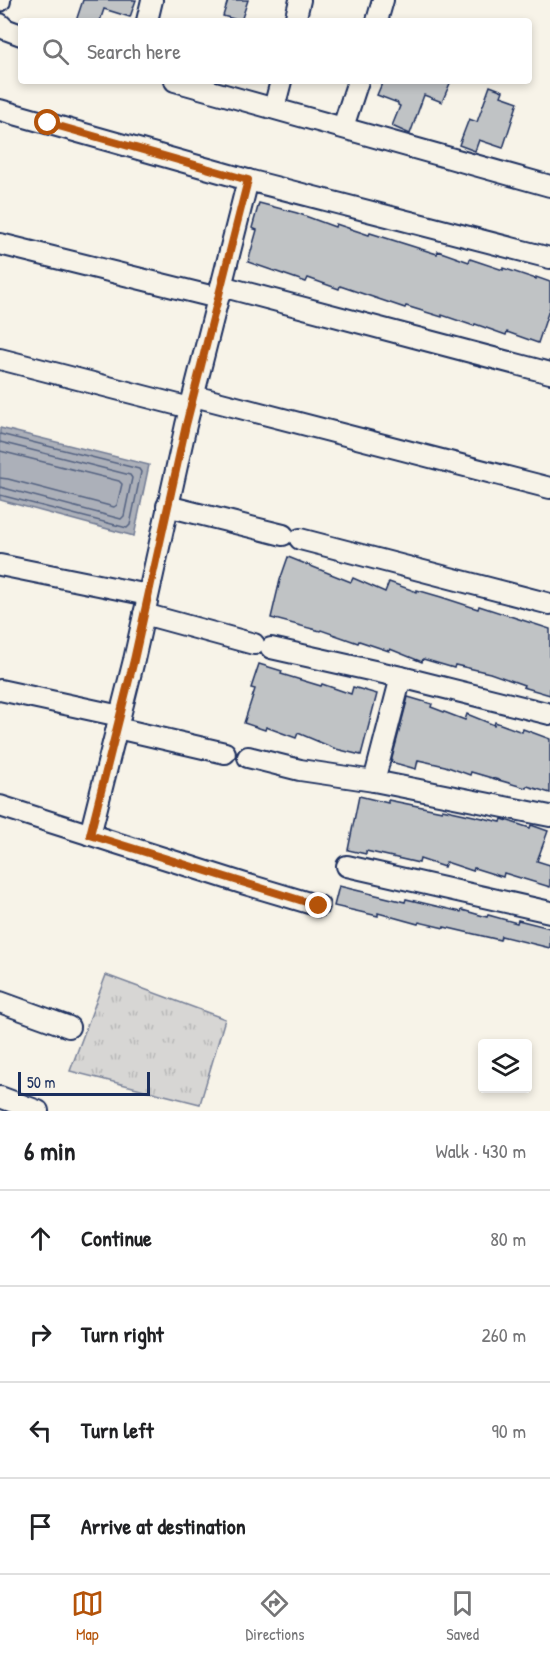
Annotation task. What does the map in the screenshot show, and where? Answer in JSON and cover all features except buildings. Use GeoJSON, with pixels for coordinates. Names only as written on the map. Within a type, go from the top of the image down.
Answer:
{"type":"FeatureCollection","features":[{"type":"Feature","properties":{"kind":"street"},"geometry":{"type":"LineString","coordinates":[[148,18],[152,0]]}},
{"type":"Feature","properties":{"kind":"street"},"geometry":{"type":"LineString","coordinates":[[296,18],[300,0]]}},
{"type":"Feature","properties":{"kind":"street"},"geometry":{"type":"LineString","coordinates":[[378,18],[383,0]]}},
{"type":"Feature","properties":{"kind":"street"},"geometry":{"type":"LineString","coordinates":[[0,24],[18,34]]}},
{"type":"Feature","properties":{"kind":"street"},"geometry":{"type":"LineString","coordinates":[[186,84],[550,186]]}},
{"type":"Feature","properties":{"kind":"street"},"geometry":{"type":"LineString","coordinates":[[274,108],[280,84]]}},
{"type":"Feature","properties":{"kind":"street"},"geometry":{"type":"LineString","coordinates":[[343,127],[357,84]]}},
{"type":"Feature","properties":{"kind":"street"},"geometry":{"type":"LineString","coordinates":[[0,110],[248,180],[550,258]]}},
{"type":"Feature","properties":{"kind":"street"},"geometry":{"type":"LineString","coordinates":[[90,835],[144,614],[192,402],[248,180]]}},
{"type":"Feature","properties":{"kind":"street"},"geometry":{"type":"LineString","coordinates":[[0,244],[220,292],[550,373]]}},
{"type":"Feature","properties":{"kind":"street"},"geometry":{"type":"LineString","coordinates":[[0,359],[192,402],[550,488]]}},
{"type":"Feature","properties":{"kind":"street"},"geometry":{"type":"LineString","coordinates":[[167,506],[550,604]]}},
{"type":"Feature","properties":{"kind":"street"},"geometry":{"type":"LineString","coordinates":[[0,565],[148,595]]}},
{"type":"Feature","properties":{"kind":"street"},"geometry":{"type":"LineString","coordinates":[[144,614],[262,646],[550,714]]}},
{"type":"Feature","properties":{"kind":"street"},"geometry":{"type":"LineString","coordinates":[[374,781],[401,677]]}},
{"type":"Feature","properties":{"kind":"street"},"geometry":{"type":"LineString","coordinates":[[0,690],[225,753]]}},
{"type":"Feature","properties":{"kind":"street"},"geometry":{"type":"LineString","coordinates":[[248,758],[300,770],[374,781],[550,816]]}},
{"type":"Feature","properties":{"kind":"street"},"geometry":{"type":"LineString","coordinates":[[0,806],[319,906]]}},
{"type":"Feature","properties":{"kind":"street"},"geometry":{"type":"LineString","coordinates":[[347,866],[550,912]]}},
{"type":"Feature","properties":{"kind":"street"},"geometry":{"type":"LineString","coordinates":[[0,1002],[69,1028]]}},
{"type":"Feature","properties":{"kind":"street"},"geometry":{"type":"LineString","coordinates":[[0,1097],[38,1111]]}},
{"type":"Feature","properties":{"kind":"green space"},"geometry":{"type":"Polygon","coordinates":[[[106,975],[225,1019],[200,1104],[70,1071],[106,975]]]}},
{"type":"Feature","properties":{"kind":"water"},"geometry":{"type":"Polygon","coordinates":[[[0,428],[149,465],[134,536],[0,500],[0,428]]]}},
{"type":"Feature","properties":{"kind":"route"},"geometry":{"type":"LineString","coordinates":[[48,123],[248,180],[186,425],[134,660],[90,835],[319,906]]}}]}
